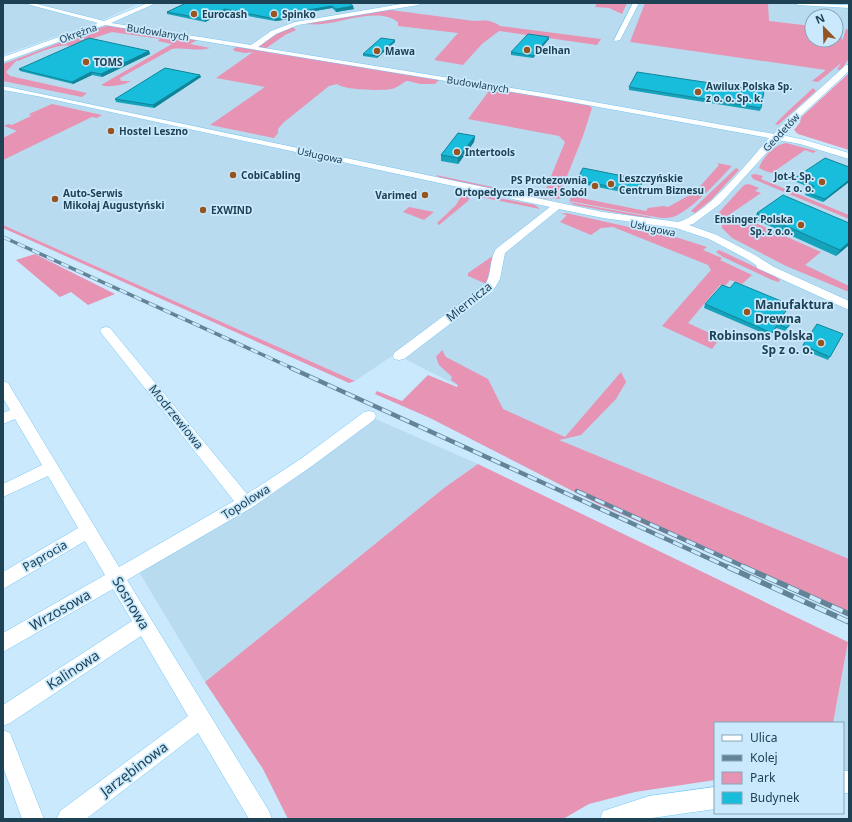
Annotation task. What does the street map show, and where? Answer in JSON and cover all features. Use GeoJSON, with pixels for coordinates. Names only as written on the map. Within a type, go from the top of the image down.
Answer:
{"type":"FeatureCollection","features":[{"type":"Feature","properties":{"kind":"street","name":"Budowlanych"},"geometry":{"type":"LineString","coordinates":[[26,3],[104,23],[549,96],[776,137],[814,145],[849,156]]}},
{"type":"Feature","properties":{"kind":"street","name":"Okrężna"},"geometry":{"type":"LineString","coordinates":[[3,60],[104,23],[153,3]]}},
{"type":"Feature","properties":{"kind":"street"},"geometry":{"type":"LineString","coordinates":[[253,47],[265,37],[282,28],[297,23],[418,3]]}},
{"type":"Feature","properties":{"kind":"street"},"geometry":{"type":"LineString","coordinates":[[617,40],[636,3]]}},
{"type":"Feature","properties":{"kind":"street"},"geometry":{"type":"LineString","coordinates":[[798,3],[847,7]]}},
{"type":"Feature","properties":{"kind":"street","name":"Geodetów"},"geometry":{"type":"LineString","coordinates":[[690,225],[716,202],[807,105],[849,67]]}},
{"type":"Feature","properties":{"kind":"street","name":"Usługowa"},"geometry":{"type":"LineString","coordinates":[[3,83],[32,90],[37,94]]}},
{"type":"Feature","properties":{"kind":"street","name":"Usługowa"},"geometry":{"type":"LineString","coordinates":[[3,88],[603,215],[624,222],[674,228],[849,306]]}},
{"type":"Feature","properties":{"kind":"street","name":"Geodetów"},"geometry":{"type":"LineString","coordinates":[[674,228],[704,222],[713,212],[716,202]]}},
{"type":"Feature","properties":{"kind":"street","name":"Miernicza"},"geometry":{"type":"LineString","coordinates":[[399,356],[489,288],[495,279],[500,251],[557,206]]}},
{"type":"Feature","properties":{"kind":"street"},"geometry":{"type":"LineString","coordinates":[[704,222],[707,231],[713,237]]}},
{"type":"Feature","properties":{"kind":"street","name":"Usługowa"},"geometry":{"type":"LineString","coordinates":[[690,225],[751,257],[769,270]]}},
{"type":"Feature","properties":{"kind":"street","name":"Usługowa"},"geometry":{"type":"LineString","coordinates":[[690,225],[702,241]]}},
{"type":"Feature","properties":{"kind":"street","name":"Modrzewiowa"},"geometry":{"type":"LineString","coordinates":[[106,331],[245,503]]}},
{"type":"Feature","properties":{"kind":"street","name":"Sosnowa"},"geometry":{"type":"LineString","coordinates":[[3,386],[116,578],[261,819]]}},
{"type":"Feature","properties":{"kind":"street"},"geometry":{"type":"LineString","coordinates":[[3,419],[18,412]]}},
{"type":"Feature","properties":{"kind":"street","name":"Topolowa"},"geometry":{"type":"LineString","coordinates":[[116,578],[245,503],[307,462],[369,416]]}},
{"type":"Feature","properties":{"kind":"street"},"geometry":{"type":"LineString","coordinates":[[3,491],[52,467]]}},
{"type":"Feature","properties":{"kind":"street","name":"Paprocia"},"geometry":{"type":"LineString","coordinates":[[3,581],[88,531]]}},
{"type":"Feature","properties":{"kind":"street","name":"Wrzosowa"},"geometry":{"type":"LineString","coordinates":[[3,643],[116,578]]}},
{"type":"Feature","properties":{"kind":"street","name":"Kalinowa"},"geometry":{"type":"LineString","coordinates":[[3,716],[144,624]]}},
{"type":"Feature","properties":{"kind":"street","name":"Jarzębinowa"},"geometry":{"type":"LineString","coordinates":[[68,819],[201,720]]}},
{"type":"Feature","properties":{"kind":"street"},"geometry":{"type":"LineString","coordinates":[[3,740],[33,819]]}},
{"type":"Feature","properties":{"kind":"street"},"geometry":{"type":"LineString","coordinates":[[611,819],[651,813],[714,798]]}},
{"type":"Feature","properties":{"kind":"shaded area"},"geometry":{"type":"Polygon","coordinates":[[[3,3],[141,3],[98,22],[3,55],[3,3]]]}},
{"type":"Feature","properties":{"kind":"shaded area"},"geometry":{"type":"Polygon","coordinates":[[[156,3],[845,3],[849,11],[849,67],[777,136],[849,156],[849,601],[458,386],[395,354],[355,381],[3,225],[3,63],[156,3]]]}},
{"type":"Feature","properties":{"kind":"shaded area"},"geometry":{"type":"Polygon","coordinates":[[[369,416],[478,464],[444,488],[205,682],[136,567],[369,416]]]}},
{"type":"Feature","properties":{"kind":"shaded area"},"geometry":{"type":"Polygon","coordinates":[[[848,642],[849,782],[844,782],[844,722],[833,722],[848,642]]]}},
{"type":"Feature","properties":{"kind":"green space"},"geometry":{"type":"Polygon","coordinates":[[[597,3],[627,3],[622,14],[609,8],[595,7],[597,3]]]}},
{"type":"Feature","properties":{"kind":"green space"},"geometry":{"type":"Polygon","coordinates":[[[645,3],[768,3],[769,21],[804,25],[804,48],[844,48],[844,35],[846,29],[849,30],[849,58],[842,69],[837,70],[841,63],[818,82],[812,81],[826,70],[630,42],[645,3]]]}},
{"type":"Feature","properties":{"kind":"green space"},"geometry":{"type":"Polygon","coordinates":[[[383,9],[474,21],[488,21],[500,26],[601,39],[597,45],[499,31],[482,44],[463,65],[434,60],[458,33],[398,26],[398,22],[381,16],[361,17],[331,23],[304,24],[383,9]]]}},
{"type":"Feature","properties":{"kind":"green space"},"geometry":{"type":"Polygon","coordinates":[[[112,25],[197,40],[190,44],[210,48],[200,50],[172,49],[120,78],[121,81],[131,81],[116,86],[104,86],[101,85],[172,44],[158,41],[160,39],[112,32],[70,46],[58,46],[18,61],[17,60],[6,72],[10,76],[87,93],[82,97],[3,81],[3,64],[99,28],[112,25]]]}},
{"type":"Feature","properties":{"kind":"green space"},"geometry":{"type":"Polygon","coordinates":[[[284,27],[293,27],[296,30],[285,35],[265,49],[441,78],[435,84],[420,84],[407,81],[386,90],[355,89],[337,84],[329,86],[283,123],[278,129],[278,133],[274,138],[210,125],[265,87],[216,78],[253,52],[245,53],[234,51],[233,49],[238,46],[253,47],[284,27]]]}},
{"type":"Feature","properties":{"kind":"green space"},"geometry":{"type":"Polygon","coordinates":[[[849,73],[849,150],[798,134],[794,130],[801,121],[798,120],[849,73]]]}},
{"type":"Feature","properties":{"kind":"green space"},"geometry":{"type":"Polygon","coordinates":[[[492,87],[587,103],[592,108],[583,136],[560,194],[563,195],[559,199],[543,196],[565,142],[559,136],[468,119],[492,87]]]}},
{"type":"Feature","properties":{"kind":"green space"},"geometry":{"type":"Polygon","coordinates":[[[813,88],[816,91],[778,125],[775,124],[786,113],[813,88]]]}},
{"type":"Feature","properties":{"kind":"green space"},"geometry":{"type":"Polygon","coordinates":[[[52,104],[102,115],[97,118],[92,117],[3,160],[3,138],[17,131],[4,126],[8,124],[12,125],[31,116],[29,114],[52,104]]]}},
{"type":"Feature","properties":{"kind":"green space"},"geometry":{"type":"Polygon","coordinates":[[[786,143],[816,151],[813,153],[805,150],[772,173],[759,168],[763,160],[773,149],[786,143]]]}},
{"type":"Feature","properties":{"kind":"green space"},"geometry":{"type":"Polygon","coordinates":[[[717,163],[732,166],[700,199],[686,210],[673,217],[661,218],[569,201],[572,196],[577,194],[576,197],[646,211],[648,208],[663,206],[668,207],[695,192],[719,165],[717,163]]]}},
{"type":"Feature","properties":{"kind":"green space"},"geometry":{"type":"Polygon","coordinates":[[[736,168],[739,170],[711,200],[695,213],[691,211],[736,168]]]}},
{"type":"Feature","properties":{"kind":"green space"},"geometry":{"type":"Polygon","coordinates":[[[755,174],[763,176],[761,179],[849,215],[849,219],[753,179],[751,175],[755,174]]]}},
{"type":"Feature","properties":{"kind":"green space"},"geometry":{"type":"Polygon","coordinates":[[[436,175],[554,200],[514,194],[440,178],[436,175]]]}},
{"type":"Feature","properties":{"kind":"green space"},"geometry":{"type":"Polygon","coordinates":[[[749,184],[759,188],[755,191],[761,193],[726,217],[747,227],[753,222],[821,252],[805,265],[849,286],[849,292],[786,266],[732,238],[722,228],[722,222],[713,219],[744,185],[749,184]]]}},
{"type":"Feature","properties":{"kind":"green space"},"geometry":{"type":"Polygon","coordinates":[[[468,192],[535,205],[540,209],[465,194],[468,192]]]}},
{"type":"Feature","properties":{"kind":"green space"},"geometry":{"type":"Polygon","coordinates":[[[462,195],[471,196],[468,201],[439,225],[437,223],[456,205],[462,195]]]}},
{"type":"Feature","properties":{"kind":"green space"},"geometry":{"type":"Polygon","coordinates":[[[569,202],[651,217],[651,219],[575,205],[569,202]]]}},
{"type":"Feature","properties":{"kind":"green space"},"geometry":{"type":"Polygon","coordinates":[[[409,207],[434,212],[424,220],[403,212],[409,207]]]}},
{"type":"Feature","properties":{"kind":"green space"},"geometry":{"type":"Polygon","coordinates":[[[566,213],[651,233],[666,234],[707,247],[703,250],[722,258],[720,260],[752,275],[742,284],[730,280],[725,286],[720,285],[688,323],[720,338],[712,349],[662,326],[711,270],[708,265],[613,227],[601,228],[591,235],[560,222],[567,215],[561,214],[566,213]]]}},
{"type":"Feature","properties":{"kind":"green space"},"geometry":{"type":"Polygon","coordinates":[[[3,225],[355,381],[349,383],[3,228],[3,225]]]}},
{"type":"Feature","properties":{"kind":"green space"},"geometry":{"type":"Polygon","coordinates":[[[719,250],[775,276],[780,280],[779,282],[723,257],[716,252],[719,250]]]}},
{"type":"Feature","properties":{"kind":"green space"},"geometry":{"type":"Polygon","coordinates":[[[500,251],[491,286],[468,276],[468,273],[500,251]]]}},
{"type":"Feature","properties":{"kind":"green space"},"geometry":{"type":"Polygon","coordinates":[[[35,254],[115,294],[88,305],[71,292],[60,297],[16,260],[35,254]]]}},
{"type":"Feature","properties":{"kind":"green space"},"geometry":{"type":"Polygon","coordinates":[[[442,350],[446,357],[488,379],[503,409],[565,437],[621,372],[626,382],[616,399],[581,435],[559,440],[849,559],[849,614],[598,504],[430,418],[375,394],[377,391],[402,401],[428,375],[457,387],[458,385],[451,380],[452,377],[439,365],[436,357],[442,350]]]}},
{"type":"Feature","properties":{"kind":"green space"},"geometry":{"type":"Polygon","coordinates":[[[478,464],[848,642],[833,722],[714,722],[714,780],[635,792],[589,804],[563,819],[288,819],[263,769],[205,682],[444,488],[478,464]]]}},
{"type":"Feature","properties":{"kind":"building","name":"Spinko"},"geometry":{"type":"Polygon","coordinates":[[[186,3],[349,3],[353,6],[336,9],[332,6],[308,10],[313,14],[275,19],[225,9],[205,19],[167,12],[186,3]]]}},
{"type":"Feature","properties":{"kind":"building","name":"Delhan"},"geometry":{"type":"Polygon","coordinates":[[[528,34],[549,37],[533,56],[511,52],[528,34]]]}},
{"type":"Feature","properties":{"kind":"building","name":"TOMS"},"geometry":{"type":"Polygon","coordinates":[[[89,38],[149,51],[101,74],[91,72],[72,82],[19,69],[89,38]]]}},
{"type":"Feature","properties":{"kind":"building","name":"Mawa"},"geometry":{"type":"Polygon","coordinates":[[[381,38],[395,40],[377,56],[363,54],[381,38]]]}},
{"type":"Feature","properties":{"kind":"building"},"geometry":{"type":"Polygon","coordinates":[[[165,68],[200,75],[153,105],[115,99],[165,68]]]}},
{"type":"Feature","properties":{"kind":"building","name":"Awilux Polska Sp. z o. o. Sp. k."},"geometry":{"type":"Polygon","coordinates":[[[637,72],[764,91],[761,108],[629,87],[637,72]]]}},
{"type":"Feature","properties":{"kind":"building"},"geometry":{"type":"Polygon","coordinates":[[[458,133],[475,136],[458,158],[441,155],[458,133]]]}},
{"type":"Feature","properties":{"kind":"building","name":"Jot-Ł Sp. z o. o."},"geometry":{"type":"Polygon","coordinates":[[[825,158],[849,167],[849,180],[825,199],[806,192],[814,186],[795,178],[825,158]]]}},
{"type":"Feature","properties":{"kind":"building","name":"Leszczyńskie Centrum Biznesu"},"geometry":{"type":"Polygon","coordinates":[[[583,168],[643,180],[638,192],[577,180],[583,168]]]}},
{"type":"Feature","properties":{"kind":"building","name":"Ensinger Polska Sp. z o.o."},"geometry":{"type":"Polygon","coordinates":[[[783,195],[849,223],[849,242],[840,250],[757,213],[783,195]]]}},
{"type":"Feature","properties":{"kind":"building","name":"Manufaktura Drewna"},"geometry":{"type":"Polygon","coordinates":[[[735,282],[781,301],[777,307],[786,311],[783,315],[789,318],[787,320],[791,322],[787,328],[778,324],[772,333],[705,304],[722,285],[730,288],[735,282]]]}},
{"type":"Feature","properties":{"kind":"building","name":"Robinsons Polska Sp z o. o."},"geometry":{"type":"Polygon","coordinates":[[[817,324],[843,334],[830,357],[803,345],[817,324]]]}},
{"type":"Feature","properties":{"kind":"railway"},"geometry":{"type":"LineString","coordinates":[[3,237],[294,369]]}},
{"type":"Feature","properties":{"kind":"railway"},"geometry":{"type":"LineString","coordinates":[[291,368],[730,568]]}},
{"type":"Feature","properties":{"kind":"railway"},"geometry":{"type":"LineString","coordinates":[[577,491],[747,568]]}},
{"type":"Feature","properties":{"kind":"railway"},"geometry":{"type":"LineString","coordinates":[[728,567],[849,622]]}},
{"type":"Feature","properties":{"kind":"railway"},"geometry":{"type":"LineString","coordinates":[[744,567],[849,614]]}},
{"type":"Feature","properties":{"kind":"place","name":"Eurocash"},"geometry":{"type":"Point","coordinates":[194,14]}},
{"type":"Feature","properties":{"kind":"place","name":"Spinko"},"geometry":{"type":"Point","coordinates":[274,14]}},
{"type":"Feature","properties":{"kind":"place","name":"Delhan"},"geometry":{"type":"Point","coordinates":[527,50]}},
{"type":"Feature","properties":{"kind":"place","name":"Mawa"},"geometry":{"type":"Point","coordinates":[377,51]}},
{"type":"Feature","properties":{"kind":"place","name":"TOMS"},"geometry":{"type":"Point","coordinates":[86,62]}},
{"type":"Feature","properties":{"kind":"place","name":"Awilux Polska Sp. z o. o. Sp. k."},"geometry":{"type":"Point","coordinates":[698,92]}},
{"type":"Feature","properties":{"kind":"place","name":"Hostel Leszno"},"geometry":{"type":"Point","coordinates":[111,131]}},
{"type":"Feature","properties":{"kind":"place","name":"Intertools"},"geometry":{"type":"Point","coordinates":[457,152]}},
{"type":"Feature","properties":{"kind":"place","name":"CobiCabling"},"geometry":{"type":"Point","coordinates":[233,175]}},
{"type":"Feature","properties":{"kind":"place","name":"Jot-Ł Sp. z o. o."},"geometry":{"type":"Point","coordinates":[822,182]}},
{"type":"Feature","properties":{"kind":"place","name":"Leszczyńskie Centrum Biznesu"},"geometry":{"type":"Point","coordinates":[611,184]}},
{"type":"Feature","properties":{"kind":"place","name":"PS Protezownia Ortopedyczna Paweł Soból"},"geometry":{"type":"Point","coordinates":[595,186]}},
{"type":"Feature","properties":{"kind":"place","name":"Varimed"},"geometry":{"type":"Point","coordinates":[425,195]}},
{"type":"Feature","properties":{"kind":"place","name":"Auto-Serwis Mikołaj Augustyński"},"geometry":{"type":"Point","coordinates":[55,199]}},
{"type":"Feature","properties":{"kind":"place","name":"EXWIND"},"geometry":{"type":"Point","coordinates":[203,210]}},
{"type":"Feature","properties":{"kind":"place","name":"Ensinger Polska Sp. z o.o."},"geometry":{"type":"Point","coordinates":[801,225]}},
{"type":"Feature","properties":{"kind":"place","name":"Manufaktura Drewna"},"geometry":{"type":"Point","coordinates":[747,312]}},
{"type":"Feature","properties":{"kind":"place","name":"Robinsons Polska Sp z o. o."},"geometry":{"type":"Point","coordinates":[821,343]}}]}
